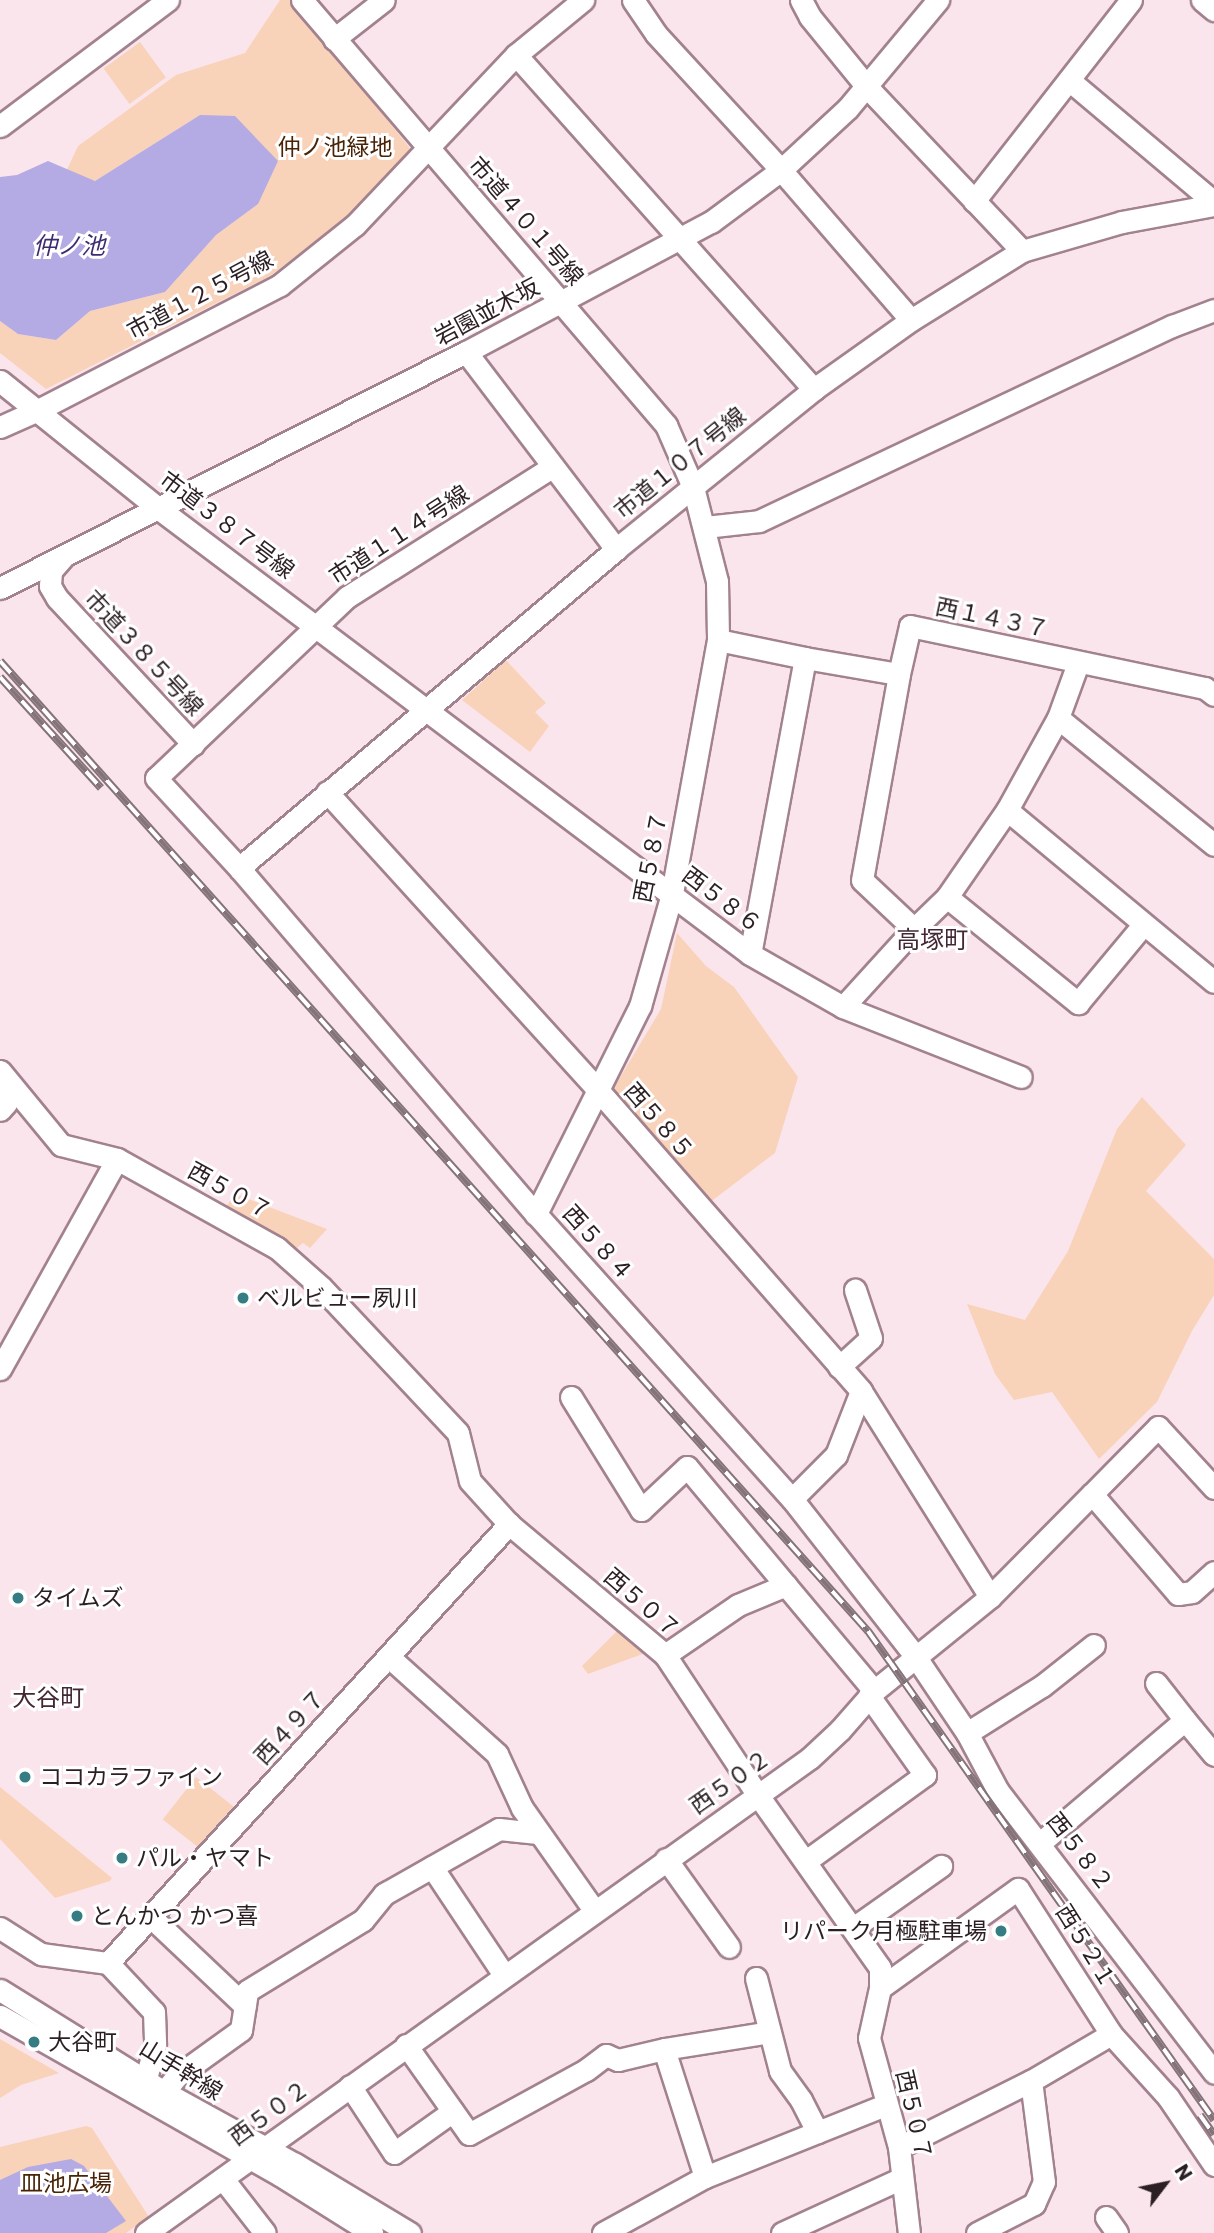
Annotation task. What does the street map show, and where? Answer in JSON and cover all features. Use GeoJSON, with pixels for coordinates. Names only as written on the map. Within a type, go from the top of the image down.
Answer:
{"type":"FeatureCollection","features":[{"type":"Feature","properties":{"kind":"street"},"geometry":{"type":"LineString","coordinates":[[0,126],[168,0]]}},
{"type":"Feature","properties":{"kind":"street","name":"市道４０１号線"},"geometry":{"type":"LineString","coordinates":[[302,0],[666,425],[693,487]]}},
{"type":"Feature","properties":{"kind":"street"},"geometry":{"type":"LineString","coordinates":[[334,39],[384,0]]}},
{"type":"Feature","properties":{"kind":"street","name":"市道１２５号線"},"geometry":{"type":"LineString","coordinates":[[0,427],[280,285],[355,225],[516,55],[583,0]]}},
{"type":"Feature","properties":{"kind":"street"},"geometry":{"type":"LineString","coordinates":[[633,0],[656,34],[781,170],[911,320]]}},
{"type":"Feature","properties":{"kind":"street"},"geometry":{"type":"LineString","coordinates":[[801,0],[810,18],[867,87],[1022,251]]}},
{"type":"Feature","properties":{"kind":"street","name":"岩園並木坂"},"geometry":{"type":"LineString","coordinates":[[0,588],[466,352],[711,222],[781,170],[848,108],[938,0]]}},
{"type":"Feature","properties":{"kind":"street"},"geometry":{"type":"LineString","coordinates":[[974,201],[1131,0]]}},
{"type":"Feature","properties":{"kind":"street"},"geometry":{"type":"LineString","coordinates":[[1202,0],[1214,10]]}},
{"type":"Feature","properties":{"kind":"street"},"geometry":{"type":"LineString","coordinates":[[516,55],[814,389]]}},
{"type":"Feature","properties":{"kind":"street"},"geometry":{"type":"LineString","coordinates":[[1069,80],[1214,204]]}},
{"type":"Feature","properties":{"kind":"street","name":"市道１０７号線"},"geometry":{"type":"LineString","coordinates":[[239,868],[424,708],[616,549],[814,389],[911,320],[1022,251],[1122,222],[1214,204]]}},
{"type":"Feature","properties":{"kind":"street"},"geometry":{"type":"LineString","coordinates":[[705,527],[759,521],[1171,326],[1214,310]]}},
{"type":"Feature","properties":{"kind":"street"},"geometry":{"type":"LineString","coordinates":[[466,352],[616,549]]}},
{"type":"Feature","properties":{"kind":"street","name":"市道３８７号線"},"geometry":{"type":"LineString","coordinates":[[0,381],[159,508],[424,708]]}},
{"type":"Feature","properties":{"kind":"street","name":"市道１１４号線"},"geometry":{"type":"LineString","coordinates":[[193,744],[347,597],[552,467]]}},
{"type":"Feature","properties":{"kind":"street","name":"西５８７"},"geometry":{"type":"LineString","coordinates":[[536,1214],[640,1006],[672,894],[718,640],[717,581],[693,487]]}},
{"type":"Feature","properties":{"kind":"street","name":"市道３８５号線"},"geometry":{"type":"LineString","coordinates":[[63,557],[51,571],[50,586],[57,598],[193,744],[156,778],[239,868]]}},
{"type":"Feature","properties":{"kind":"street","name":"西１４３７"},"geometry":{"type":"LineString","coordinates":[[914,929],[862,880],[910,626],[1078,663]]}},
{"type":"Feature","properties":{"kind":"street"},"geometry":{"type":"LineString","coordinates":[[718,640],[899,674]]}},
{"type":"Feature","properties":{"kind":"street"},"geometry":{"type":"LineString","coordinates":[[750,954],[805,658]]}},
{"type":"Feature","properties":{"kind":"street"},"geometry":{"type":"LineString","coordinates":[[843,1007],[947,897],[1007,810],[1058,718],[1078,663],[1205,688],[1214,695]]}},
{"type":"Feature","properties":{"kind":"street","name":"西５８６"},"geometry":{"type":"LineString","coordinates":[[424,708],[750,954],[843,1007],[1021,1077]]}},
{"type":"Feature","properties":{"kind":"street"},"geometry":{"type":"LineString","coordinates":[[1058,718],[1211,836]]}},
{"type":"Feature","properties":{"kind":"street","name":"西５８５"},"geometry":{"type":"LineString","coordinates":[[327,792],[597,1090],[861,1391],[990,1597]]}},
{"type":"Feature","properties":{"kind":"street"},"geometry":{"type":"LineString","coordinates":[[1007,810],[1214,982]]}},
{"type":"Feature","properties":{"kind":"street","name":"西５８４"},"geometry":{"type":"LineString","coordinates":[[239,868],[536,1214],[792,1499],[915,1656]]}},
{"type":"Feature","properties":{"kind":"street"},"geometry":{"type":"LineString","coordinates":[[947,897],[1078,1003],[1143,925]]}},
{"type":"Feature","properties":{"kind":"street","name":"西５０７"},"geometry":{"type":"LineString","coordinates":[[0,1071],[61,1145],[117,1159],[277,1248],[321,1287],[458,1433],[470,1481],[509,1524],[665,1655],[757,1794],[880,1968],[880,1988],[869,2038],[885,2105],[899,2147],[909,2233]]}},
{"type":"Feature","properties":{"kind":"street"},"geometry":{"type":"LineString","coordinates":[[0,1094],[6,1103],[0,1110]]}},
{"type":"Feature","properties":{"kind":"street"},"geometry":{"type":"LineString","coordinates":[[0,1370],[117,1159]]}},
{"type":"Feature","properties":{"kind":"street"},"geometry":{"type":"LineString","coordinates":[[839,1367],[871,1338],[855,1290]]}},
{"type":"Feature","properties":{"kind":"street"},"geometry":{"type":"LineString","coordinates":[[792,1499],[836,1455],[861,1391]]}},
{"type":"Feature","properties":{"kind":"street"},"geometry":{"type":"LineString","coordinates":[[570,1397],[641,1510],[687,1467],[786,1585],[871,1693],[925,1774],[806,1861]]}},
{"type":"Feature","properties":{"kind":"street","name":"西５０２"},"geometry":{"type":"LineString","coordinates":[[146,2233],[810,1758],[871,1693],[990,1597],[1158,1427],[1214,1488]]}},
{"type":"Feature","properties":{"kind":"street"},"geometry":{"type":"LineString","coordinates":[[1092,1494],[1178,1594],[1192,1592],[1214,1572]]}},
{"type":"Feature","properties":{"kind":"street","name":"西４９７"},"geometry":{"type":"LineString","coordinates":[[108,1963],[509,1524]]}},
{"type":"Feature","properties":{"kind":"street"},"geometry":{"type":"LineString","coordinates":[[665,1655],[738,1605],[786,1585]]}},
{"type":"Feature","properties":{"kind":"street"},"geometry":{"type":"LineString","coordinates":[[967,1733],[1042,1686],[1094,1645]]}},
{"type":"Feature","properties":{"kind":"street","name":"西５８２"},"geometry":{"type":"LineString","coordinates":[[915,1656],[967,1733],[998,1791],[1211,2060]]}},
{"type":"Feature","properties":{"kind":"street"},"geometry":{"type":"LineString","coordinates":[[389,1657],[497,1754],[522,1808],[594,1910]]}},
{"type":"Feature","properties":{"kind":"street"},"geometry":{"type":"LineString","coordinates":[[1156,1684],[1214,1755]]}},
{"type":"Feature","properties":{"kind":"street"},"geometry":{"type":"LineString","coordinates":[[1040,1843],[1185,1720]]}},
{"type":"Feature","properties":{"kind":"street"},"geometry":{"type":"LineString","coordinates":[[164,2092],[177,2076],[241,2030],[247,1991],[363,1920],[384,1894],[499,1829],[538,1833]]}},
{"type":"Feature","properties":{"kind":"street"},"geometry":{"type":"LineString","coordinates":[[666,1859],[729,1947]]}},
{"type":"Feature","properties":{"kind":"street"},"geometry":{"type":"LineString","coordinates":[[853,1928],[941,1866]]}},
{"type":"Feature","properties":{"kind":"street"},"geometry":{"type":"LineString","coordinates":[[432,1867],[504,1975]]}},
{"type":"Feature","properties":{"kind":"street","name":"西５２１"},"geometry":{"type":"LineString","coordinates":[[880,1988],[1018,1889],[1111,2034],[1168,2097],[1214,2165]]}},
{"type":"Feature","properties":{"kind":"street"},"geometry":{"type":"LineString","coordinates":[[151,1917],[245,2007]]}},
{"type":"Feature","properties":{"kind":"street"},"geometry":{"type":"LineString","coordinates":[[0,1928],[41,1954],[108,1963],[154,2012],[155,2045],[146,2078]]}},
{"type":"Feature","properties":{"kind":"street"},"geometry":{"type":"LineString","coordinates":[[756,1978],[780,2071],[802,2100],[817,2132]]}},
{"type":"Feature","properties":{"kind":"street","name":"山手幹線"},"geometry":{"type":"LineString","coordinates":[[0,1990],[146,2078],[372,2233]]}},
{"type":"Feature","properties":{"kind":"street","name":"山手幹線"},"geometry":{"type":"LineString","coordinates":[[0,2016],[410,2233]]}},
{"type":"Feature","properties":{"kind":"street"},"geometry":{"type":"LineString","coordinates":[[406,2045],[469,2134],[586,2070],[606,2055],[618,2060],[664,2049],[770,2032]]}},
{"type":"Feature","properties":{"kind":"street"},"geometry":{"type":"LineString","coordinates":[[899,2147],[1031,2081],[1111,2034]]}},
{"type":"Feature","properties":{"kind":"street"},"geometry":{"type":"LineString","coordinates":[[664,2049],[705,2177]]}},
{"type":"Feature","properties":{"kind":"street"},"geometry":{"type":"LineString","coordinates":[[977,2233],[1034,2204],[1044,2182],[1031,2081]]}},
{"type":"Feature","properties":{"kind":"street"},"geometry":{"type":"LineString","coordinates":[[350,2086],[394,2152],[453,2111]]}},
{"type":"Feature","properties":{"kind":"street"},"geometry":{"type":"LineString","coordinates":[[603,2233],[705,2177],[885,2105]]}},
{"type":"Feature","properties":{"kind":"street"},"geometry":{"type":"LineString","coordinates":[[782,2233],[902,2178]]}},
{"type":"Feature","properties":{"kind":"street"},"geometry":{"type":"LineString","coordinates":[[223,2179],[265,2233]]}},
{"type":"Feature","properties":{"kind":"green space","name":"仲ノ池緑地"},"geometry":{"type":"Polygon","coordinates":[[[280,0],[291,0],[409,147],[411,155],[343,220],[270,276],[46,389],[0,353],[0,321],[18,334],[56,340],[90,311],[165,292],[216,235],[258,204],[200,115],[95,181],[65,174],[78,146],[176,75],[245,53],[280,0]]]}},
{"type":"Feature","properties":{"kind":"green space"},"geometry":{"type":"Polygon","coordinates":[[[140,42],[166,78],[129,104],[104,68],[140,42]]]}},
{"type":"Feature","properties":{"kind":"green space"},"geometry":{"type":"Polygon","coordinates":[[[506,660],[546,703],[535,712],[549,726],[530,752],[462,700],[506,660]]]}},
{"type":"Feature","properties":{"kind":"green space"},"geometry":{"type":"Polygon","coordinates":[[[677,933],[706,966],[734,987],[798,1077],[775,1153],[709,1203],[612,1091],[661,1009],[677,933]]]}},
{"type":"Feature","properties":{"kind":"green space"},"geometry":{"type":"Polygon","coordinates":[[[1142,1097],[1186,1145],[1146,1191],[1214,1259],[1214,1295],[1192,1331],[1157,1402],[1099,1459],[1052,1392],[1014,1400],[995,1374],[967,1304],[1025,1320],[1068,1251],[1117,1129],[1142,1097]]]}},
{"type":"Feature","properties":{"kind":"green space"},"geometry":{"type":"Polygon","coordinates":[[[235,1194],[327,1229],[310,1248],[303,1243],[294,1250],[224,1210],[235,1194]]]}},
{"type":"Feature","properties":{"kind":"green space"},"geometry":{"type":"Polygon","coordinates":[[[620,1628],[648,1652],[588,1674],[582,1666],[620,1628]]]}},
{"type":"Feature","properties":{"kind":"green space"},"geometry":{"type":"Polygon","coordinates":[[[196,1777],[238,1810],[205,1852],[163,1820],[196,1777]]]}},
{"type":"Feature","properties":{"kind":"green space"},"geometry":{"type":"Polygon","coordinates":[[[0,1787],[112,1878],[110,1881],[55,1898],[0,1839],[0,1787]]]}},
{"type":"Feature","properties":{"kind":"green space"},"geometry":{"type":"Polygon","coordinates":[[[0,2039],[59,2073],[21,2085],[0,2098],[0,2039]]]}},
{"type":"Feature","properties":{"kind":"green space","name":"皿池広場"},"geometry":{"type":"Polygon","coordinates":[[[86,2126],[92,2128],[149,2217],[126,2233],[0,2233],[0,2147],[86,2126]]]}},
{"type":"Feature","properties":{"kind":"water","name":"仲ノ池"},"geometry":{"type":"Polygon","coordinates":[[[200,115],[235,116],[278,161],[258,204],[216,235],[165,292],[90,311],[56,340],[18,334],[0,321],[0,177],[17,175],[48,161],[95,181],[200,115]]]}},
{"type":"Feature","properties":{"kind":"water"},"geometry":{"type":"Polygon","coordinates":[[[71,2159],[84,2166],[126,2221],[106,2233],[0,2233],[0,2180],[28,2167],[71,2159]]]}},
{"type":"Feature","properties":{"kind":"railway"},"geometry":{"type":"LineString","coordinates":[[0,661],[868,1631],[1214,2120]]}},
{"type":"Feature","properties":{"kind":"railway"},"geometry":{"type":"LineString","coordinates":[[0,677],[101,788]]}},
{"type":"Feature","properties":{"kind":"railway"},"geometry":{"type":"LineString","coordinates":[[1200,2115],[1214,2135]]}},
{"type":"Feature","properties":{"kind":"place","name":"ベルビュー夙川"},"geometry":{"type":"Point","coordinates":[243,1298]}},
{"type":"Feature","properties":{"kind":"place","name":"タイムズ"},"geometry":{"type":"Point","coordinates":[18,1598]}},
{"type":"Feature","properties":{"kind":"place","name":"ココカラファイン"},"geometry":{"type":"Point","coordinates":[25,1777]}},
{"type":"Feature","properties":{"kind":"place","name":"パル・ヤマト"},"geometry":{"type":"Point","coordinates":[122,1858]}},
{"type":"Feature","properties":{"kind":"place","name":"とんかつ かつ喜"},"geometry":{"type":"Point","coordinates":[77,1916]}},
{"type":"Feature","properties":{"kind":"place","name":"リパーク月極駐車場"},"geometry":{"type":"Point","coordinates":[1001,1931]}},
{"type":"Feature","properties":{"kind":"place","name":"大谷町"},"geometry":{"type":"Point","coordinates":[34,2042]}},
{"type":"Feature","properties":{"kind":"district","name":"高塚町"},"geometry":{"type":"Point","coordinates":[932,940]}},
{"type":"Feature","properties":{"kind":"district","name":"大谷町"},"geometry":{"type":"Point","coordinates":[48,1698]}}]}
